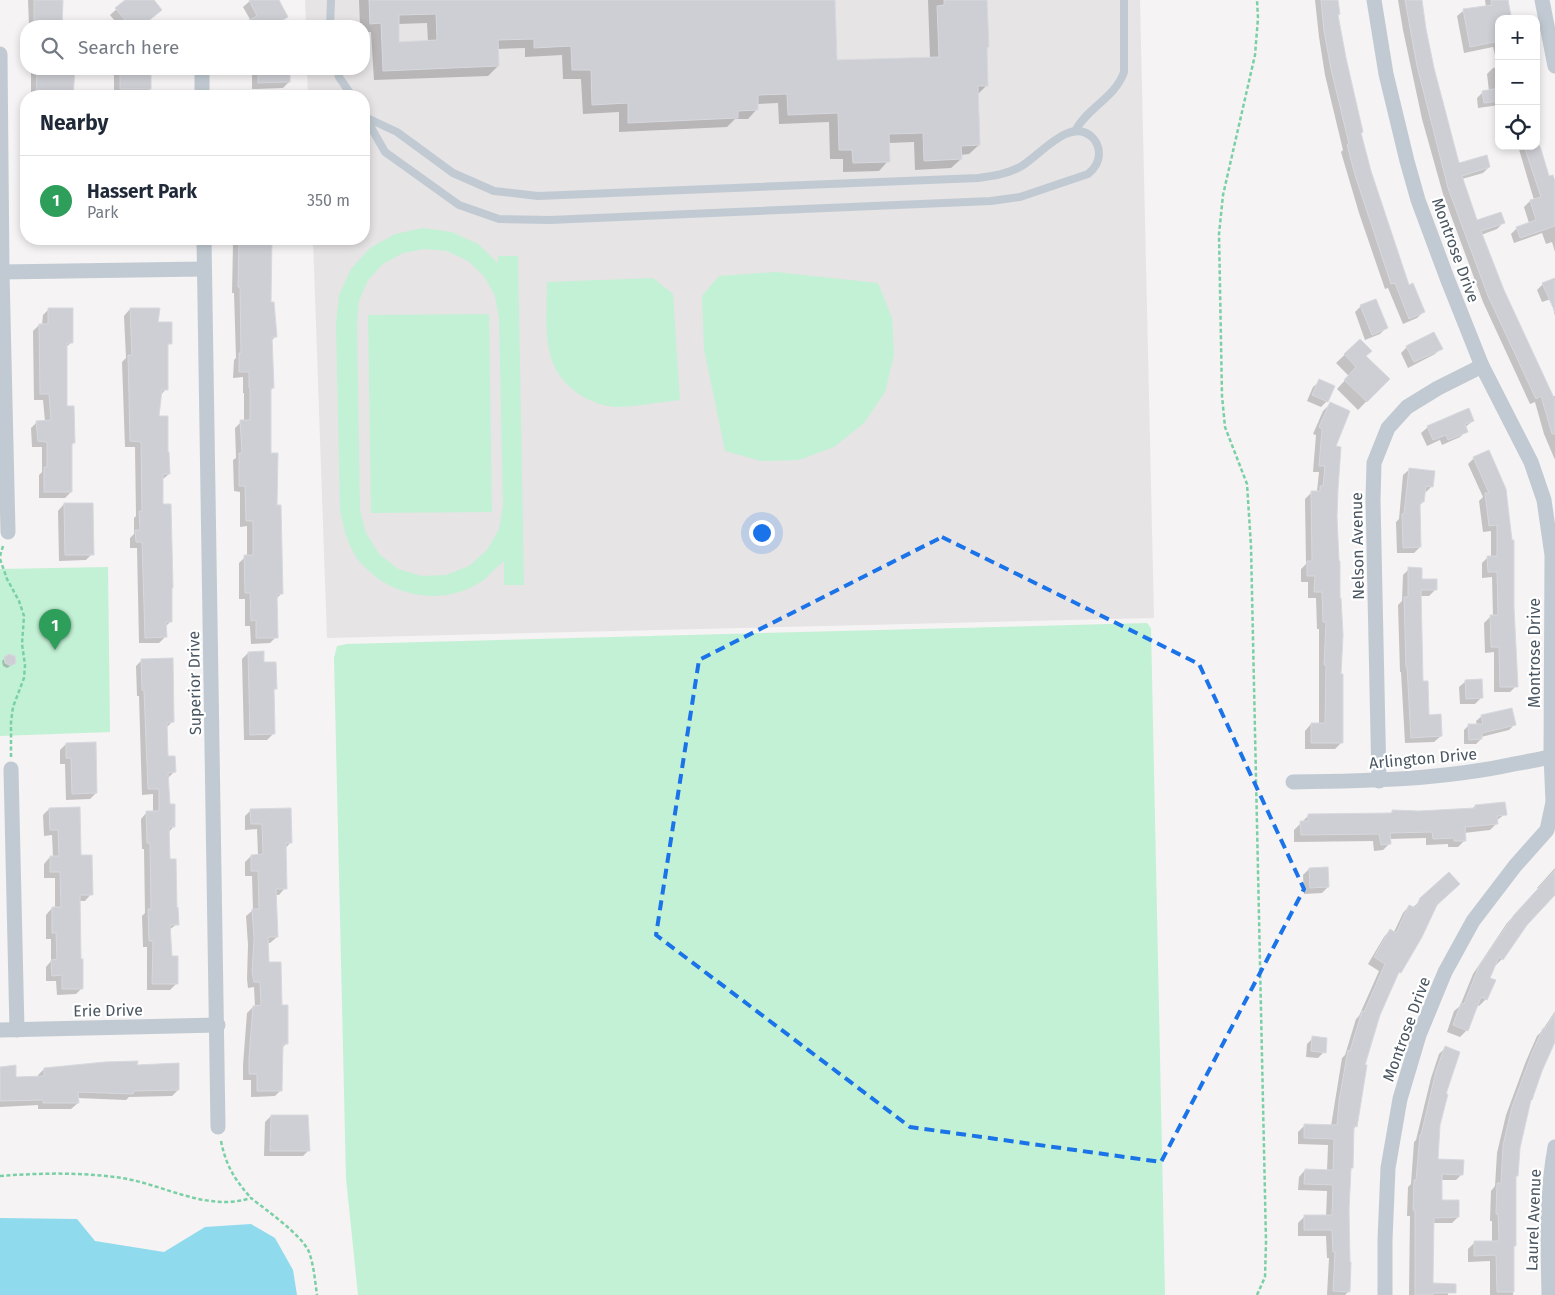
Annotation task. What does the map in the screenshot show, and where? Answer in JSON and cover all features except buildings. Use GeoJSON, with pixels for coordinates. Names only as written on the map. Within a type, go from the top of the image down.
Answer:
{"type":"FeatureCollection","features":[{"type":"Feature","properties":{"kind":"street","name":"Montrose Drive"},"geometry":{"type":"LineString","coordinates":[[1374,0],[1388,83],[1418,200],[1482,366],[1531,462],[1544,500],[1552,554],[1553,802],[1547,830],[1515,866],[1473,921],[1445,972],[1419,1036],[1400,1099],[1388,1168],[1385,1295]]}},
{"type":"Feature","properties":{"kind":"street"},"geometry":{"type":"LineString","coordinates":[[1542,0],[1555,66]]}},
{"type":"Feature","properties":{"kind":"street"},"geometry":{"type":"LineString","coordinates":[[0,54],[1,272],[8,532]]}},
{"type":"Feature","properties":{"kind":"street"},"geometry":{"type":"LineString","coordinates":[[202,75],[202,90]]}},
{"type":"Feature","properties":{"kind":"street","name":"Superior Drive"},"geometry":{"type":"LineString","coordinates":[[204,245],[218,1025],[218,1127]]}},
{"type":"Feature","properties":{"kind":"street"},"geometry":{"type":"LineString","coordinates":[[1,272],[204,269]]}},
{"type":"Feature","properties":{"kind":"street","name":"Nelson Avenue"},"geometry":{"type":"LineString","coordinates":[[1379,781],[1373,510],[1374,463],[1388,428],[1407,407],[1438,388],[1482,366]]}},
{"type":"Feature","properties":{"kind":"street","name":"Arlington Drive"},"geometry":{"type":"LineString","coordinates":[[1293,782],[1379,781],[1441,776],[1496,768],[1553,756]]}},
{"type":"Feature","properties":{"kind":"street"},"geometry":{"type":"LineString","coordinates":[[11,769],[17,1030]]}},
{"type":"Feature","properties":{"kind":"street","name":"Erie Drive"},"geometry":{"type":"LineString","coordinates":[[0,1030],[218,1025]]}},
{"type":"Feature","properties":{"kind":"street","name":"Laurel Avenue"},"geometry":{"type":"LineString","coordinates":[[1549,1295],[1549,1195],[1555,1147]]}},
{"type":"Feature","properties":{"kind":"lane"},"geometry":{"type":"LineString","coordinates":[[330,20],[331,0]]}},
{"type":"Feature","properties":{"kind":"lane"},"geometry":{"type":"LineString","coordinates":[[1075,131],[1081,120],[1113,91],[1120,82],[1124,72],[1124,0]]}},
{"type":"Feature","properties":{"kind":"lane"},"geometry":{"type":"LineString","coordinates":[[338,75],[348,90]]}},
{"type":"Feature","properties":{"kind":"lane"},"geometry":{"type":"LineString","coordinates":[[370,119],[397,132],[453,173],[494,191],[538,196],[978,178],[1000,175],[1020,167],[1065,133],[1075,131],[1084,132],[1095,141],[1099,155],[1098,163],[1088,174],[1020,196],[981,201],[542,220],[499,218],[459,205],[385,152],[370,126]]}},
{"type":"Feature","properties":{"kind":"path"},"geometry":{"type":"LineString","coordinates":[[1257,0],[1258,18],[1255,55],[1223,195],[1219,234],[1222,396],[1225,427],[1247,484],[1251,546],[1266,1242],[1265,1277],[1257,1295]]}},
{"type":"Feature","properties":{"kind":"path"},"geometry":{"type":"LineString","coordinates":[[0,559],[24,616],[22,644],[25,665],[24,678],[13,707],[11,722],[11,769]]}},
{"type":"Feature","properties":{"kind":"path"},"geometry":{"type":"LineString","coordinates":[[218,1127],[223,1152],[230,1171],[251,1198],[303,1243],[308,1251],[317,1295]]}},
{"type":"Feature","properties":{"kind":"path"},"geometry":{"type":"LineString","coordinates":[[0,1176],[73,1174],[98,1176],[141,1182],[201,1200],[233,1202],[251,1198]]}},
{"type":"Feature","properties":{"kind":"highlighted area"},"geometry":{"type":"Polygon","coordinates":[[[942,537],[1199,664],[1304,889],[1161,1162],[910,1127],[656,935],[699,660],[942,537]]]}},
{"type":"Feature","properties":{"kind":"shaded area"},"geometry":{"type":"Polygon","coordinates":[[[305,0],[1140,0],[1154,618],[327,638],[313,245],[370,245],[370,90],[308,90],[307,75],[370,75],[370,20],[306,20],[305,0]]]}},
{"type":"Feature","properties":{"kind":"green space"},"geometry":{"type":"Polygon","coordinates":[[[423,228],[452,232],[478,244],[498,263],[498,256],[518,256],[524,585],[504,585],[504,561],[485,579],[456,593],[426,596],[410,593],[381,581],[369,571],[358,560],[349,542],[340,510],[336,324],[339,295],[351,269],[370,248],[395,234],[423,228]],[[425,249],[403,253],[383,264],[368,280],[359,301],[357,323],[360,510],[366,533],[379,554],[398,569],[422,576],[446,575],[469,566],[487,550],[499,529],[503,505],[499,318],[495,296],[484,276],[468,261],[447,251],[425,249]]]}},
{"type":"Feature","properties":{"kind":"green space"},"geometry":{"type":"Polygon","coordinates":[[[776,272],[878,283],[892,318],[894,355],[885,392],[864,423],[834,447],[799,460],[761,461],[725,451],[704,349],[702,296],[719,276],[776,272]]]}},
{"type":"Feature","properties":{"kind":"green space"},"geometry":{"type":"Polygon","coordinates":[[[653,278],[673,294],[680,400],[615,407],[598,403],[582,396],[568,385],[558,373],[552,360],[548,345],[546,315],[547,282],[653,278]]]}},
{"type":"Feature","properties":{"kind":"green space"},"geometry":{"type":"Polygon","coordinates":[[[489,314],[492,512],[371,513],[368,315],[489,314]]]}},
{"type":"Feature","properties":{"kind":"green space"},"geometry":{"type":"Polygon","coordinates":[[[108,567],[110,732],[0,736],[0,569],[108,567]]]}},
{"type":"Feature","properties":{"kind":"green space"},"geometry":{"type":"Polygon","coordinates":[[[1147,623],[1151,628],[1165,1295],[358,1295],[346,1178],[334,658],[337,646],[347,644],[1147,623]]]}},
{"type":"Feature","properties":{"kind":"water"},"geometry":{"type":"Polygon","coordinates":[[[0,1218],[77,1219],[95,1241],[164,1252],[205,1227],[251,1224],[275,1238],[293,1270],[297,1295],[0,1295],[0,1218]]]}},
{"type":"Feature","properties":{"kind":"place","name":"Hassert Park"},"geometry":{"type":"Point","coordinates":[55,650]}}]}
